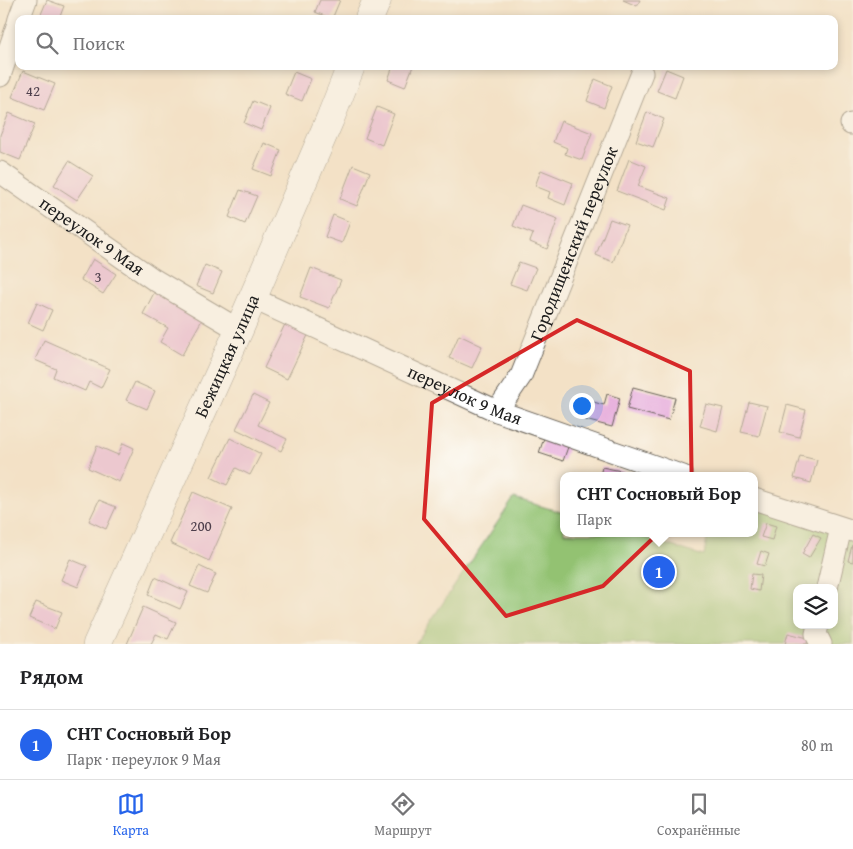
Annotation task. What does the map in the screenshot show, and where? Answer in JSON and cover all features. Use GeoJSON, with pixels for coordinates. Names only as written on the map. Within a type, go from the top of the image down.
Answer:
{"type":"FeatureCollection","features":[{"type":"Feature","properties":{"kind":"main road"},"geometry":{"type":"LineString","coordinates":[[371,15],[377,0]]}},
{"type":"Feature","properties":{"kind":"main road","name":"Бежицкая улица"},"geometry":{"type":"LineString","coordinates":[[97,644],[239,330],[349,70]]}},
{"type":"Feature","properties":{"kind":"street"},"geometry":{"type":"LineString","coordinates":[[21,15],[26,0]]}},
{"type":"Feature","properties":{"kind":"street"},"geometry":{"type":"LineString","coordinates":[[0,76],[15,32]]}},
{"type":"Feature","properties":{"kind":"street","name":"Городищенский переулок"},"geometry":{"type":"LineString","coordinates":[[498,411],[521,376],[642,73]]}},
{"type":"Feature","properties":{"kind":"street","name":"переулок 9 Мая"},"geometry":{"type":"LineString","coordinates":[[0,172],[153,279],[239,330]]}},
{"type":"Feature","properties":{"kind":"street","name":"переулок 9 Мая"},"geometry":{"type":"LineString","coordinates":[[252,298],[498,411],[672,472]]}},
{"type":"Feature","properties":{"kind":"street"},"geometry":{"type":"LineString","coordinates":[[758,500],[847,530],[828,584]]}},
{"type":"Feature","properties":{"kind":"street"},"geometry":{"type":"LineString","coordinates":[[817,629],[816,634],[821,644]]}},
{"type":"Feature","properties":{"kind":"highlighted area"},"geometry":{"type":"Polygon","coordinates":[[[577,320],[690,371],[692,501],[603,586],[506,616],[424,519],[432,403],[577,320]]]}},
{"type":"Feature","properties":{"kind":"green space"},"geometry":{"type":"Polygon","coordinates":[[[514,498],[560,512],[560,537],[643,537],[704,556],[707,537],[758,537],[758,506],[853,537],[853,644],[415,644],[514,498]]]}},
{"type":"Feature","properties":{"kind":"building"},"geometry":{"type":"Polygon","coordinates":[[[47,0],[64,6],[61,15],[41,15],[47,0]]]}},
{"type":"Feature","properties":{"kind":"building"},"geometry":{"type":"Polygon","coordinates":[[[320,0],[340,0],[334,15],[322,15],[315,12],[320,0]]]}},
{"type":"Feature","properties":{"kind":"building"},"geometry":{"type":"Polygon","coordinates":[[[623,0],[640,0],[637,6],[623,0]]]}},
{"type":"Feature","properties":{"kind":"building"},"geometry":{"type":"Polygon","coordinates":[[[392,70],[411,70],[405,87],[388,80],[392,70]]]}},
{"type":"Feature","properties":{"kind":"building"},"geometry":{"type":"Polygon","coordinates":[[[666,70],[683,76],[675,98],[657,91],[666,70]]]}},
{"type":"Feature","properties":{"kind":"building"},"geometry":{"type":"Polygon","coordinates":[[[23,71],[55,84],[44,110],[12,97],[23,71]]]}},
{"type":"Feature","properties":{"kind":"building"},"geometry":{"type":"Polygon","coordinates":[[[294,72],[311,79],[302,101],[285,94],[294,72]]]}},
{"type":"Feature","properties":{"kind":"building"},"geometry":{"type":"Polygon","coordinates":[[[595,79],[612,86],[604,108],[587,101],[595,79]]]}},
{"type":"Feature","properties":{"kind":"building"},"geometry":{"type":"Polygon","coordinates":[[[253,101],[270,108],[261,130],[244,123],[253,101]]]}},
{"type":"Feature","properties":{"kind":"building"},"geometry":{"type":"Polygon","coordinates":[[[377,107],[394,114],[382,145],[365,138],[377,107]]]}},
{"type":"Feature","properties":{"kind":"building"},"geometry":{"type":"Polygon","coordinates":[[[647,112],[664,119],[653,147],[636,141],[647,112]]]}},
{"type":"Feature","properties":{"kind":"building"},"geometry":{"type":"Polygon","coordinates":[[[9,113],[35,124],[20,160],[0,152],[0,135],[9,113]]]}},
{"type":"Feature","properties":{"kind":"building"},"geometry":{"type":"Polygon","coordinates":[[[561,121],[592,133],[582,160],[565,154],[567,148],[553,142],[561,121]]]}},
{"type":"Feature","properties":{"kind":"building"},"geometry":{"type":"Polygon","coordinates":[[[264,143],[281,150],[271,176],[253,169],[264,143]]]}},
{"type":"Feature","properties":{"kind":"building"},"geometry":{"type":"Polygon","coordinates":[[[629,159],[646,166],[638,186],[670,198],[666,210],[617,191],[629,159]]]}},
{"type":"Feature","properties":{"kind":"building"},"geometry":{"type":"Polygon","coordinates":[[[69,161],[93,176],[77,200],[54,185],[69,161]]]}},
{"type":"Feature","properties":{"kind":"building"},"geometry":{"type":"Polygon","coordinates":[[[353,165],[370,172],[357,206],[340,199],[353,165]]]}},
{"type":"Feature","properties":{"kind":"building"},"geometry":{"type":"Polygon","coordinates":[[[541,170],[573,183],[565,205],[548,198],[550,192],[535,186],[541,170]]]}},
{"type":"Feature","properties":{"kind":"building"},"geometry":{"type":"Polygon","coordinates":[[[240,190],[257,196],[245,224],[229,217],[240,190]]]}},
{"type":"Feature","properties":{"kind":"building"},"geometry":{"type":"Polygon","coordinates":[[[521,205],[558,219],[547,249],[530,242],[533,234],[513,226],[521,205]]]}},
{"type":"Feature","properties":{"kind":"building"},"geometry":{"type":"Polygon","coordinates":[[[333,215],[350,222],[342,243],[325,237],[333,215]]]}},
{"type":"Feature","properties":{"kind":"building"},"geometry":{"type":"Polygon","coordinates":[[[610,219],[627,225],[613,262],[596,255],[610,219]]]}},
{"type":"Feature","properties":{"kind":"building"},"geometry":{"type":"Polygon","coordinates":[[[93,259],[116,274],[103,294],[81,280],[93,259]]]}},
{"type":"Feature","properties":{"kind":"building"},"geometry":{"type":"Polygon","coordinates":[[[519,262],[536,268],[527,290],[510,284],[519,262]]]}},
{"type":"Feature","properties":{"kind":"building"},"geometry":{"type":"Polygon","coordinates":[[[205,265],[222,272],[213,293],[196,286],[205,265]]]}},
{"type":"Feature","properties":{"kind":"building"},"geometry":{"type":"Polygon","coordinates":[[[311,268],[341,280],[329,308],[300,297],[311,268]]]}},
{"type":"Feature","properties":{"kind":"building"},"geometry":{"type":"Polygon","coordinates":[[[155,291],[203,318],[182,355],[160,342],[168,328],[143,314],[155,291]]]}},
{"type":"Feature","properties":{"kind":"building"},"geometry":{"type":"Polygon","coordinates":[[[37,303],[52,310],[43,330],[28,323],[37,303]]]}},
{"type":"Feature","properties":{"kind":"building"},"geometry":{"type":"Polygon","coordinates":[[[288,318],[311,329],[287,379],[264,368],[288,318]]]}},
{"type":"Feature","properties":{"kind":"building"},"geometry":{"type":"Polygon","coordinates":[[[459,335],[482,346],[472,368],[449,358],[459,335]]]}},
{"type":"Feature","properties":{"kind":"building"},"geometry":{"type":"Polygon","coordinates":[[[44,340],[110,369],[101,388],[89,382],[85,391],[53,377],[56,369],[35,360],[44,340]]]}},
{"type":"Feature","properties":{"kind":"building"},"geometry":{"type":"Polygon","coordinates":[[[135,382],[155,391],[147,409],[126,400],[135,382]]]}},
{"type":"Feature","properties":{"kind":"building"},"geometry":{"type":"Polygon","coordinates":[[[633,387],[675,398],[669,420],[627,409],[633,387]]]}},
{"type":"Feature","properties":{"kind":"building"},"geometry":{"type":"Polygon","coordinates":[[[607,394],[620,398],[612,427],[585,420],[590,401],[604,405],[607,394]]]}},
{"type":"Feature","properties":{"kind":"building"},"geometry":{"type":"Polygon","coordinates":[[[253,395],[269,403],[258,425],[287,439],[281,451],[236,429],[253,395]]]}},
{"type":"Feature","properties":{"kind":"building"},"geometry":{"type":"Polygon","coordinates":[[[749,402],[767,406],[759,436],[741,432],[749,402]]]}},
{"type":"Feature","properties":{"kind":"building"},"geometry":{"type":"Polygon","coordinates":[[[706,404],[723,408],[717,431],[700,426],[706,404]]]}},
{"type":"Feature","properties":{"kind":"building"},"geometry":{"type":"Polygon","coordinates":[[[787,405],[806,410],[799,437],[780,432],[787,405]]]}},
{"type":"Feature","properties":{"kind":"building"},"geometry":{"type":"Polygon","coordinates":[[[230,438],[261,454],[250,475],[236,468],[227,485],[211,477],[230,438]]]}},
{"type":"Feature","properties":{"kind":"building"},"geometry":{"type":"Polygon","coordinates":[[[544,438],[568,447],[563,461],[539,453],[544,438]]]}},
{"type":"Feature","properties":{"kind":"building"},"geometry":{"type":"Polygon","coordinates":[[[123,443],[134,448],[119,482],[88,468],[97,446],[118,455],[123,443]]]}},
{"type":"Feature","properties":{"kind":"building"},"geometry":{"type":"Polygon","coordinates":[[[800,456],[817,460],[811,483],[794,478],[800,456]]]}},
{"type":"Feature","properties":{"kind":"building"},"geometry":{"type":"Polygon","coordinates":[[[602,467],[626,472],[601,472],[602,467]]]}},
{"type":"Feature","properties":{"kind":"building"},"geometry":{"type":"Polygon","coordinates":[[[193,492],[232,509],[209,561],[170,543],[193,492]]]}},
{"type":"Feature","properties":{"kind":"building"},"geometry":{"type":"Polygon","coordinates":[[[99,500],[116,507],[106,529],[89,521],[99,500]]]}},
{"type":"Feature","properties":{"kind":"building"},"geometry":{"type":"Polygon","coordinates":[[[766,523],[776,526],[772,540],[761,537],[766,523]]]}},
{"type":"Feature","properties":{"kind":"building"},"geometry":{"type":"Polygon","coordinates":[[[813,534],[821,538],[809,558],[802,554],[813,534]]]}},
{"type":"Feature","properties":{"kind":"building"},"geometry":{"type":"Polygon","coordinates":[[[853,545],[853,562],[848,561],[853,545]]]}},
{"type":"Feature","properties":{"kind":"building"},"geometry":{"type":"Polygon","coordinates":[[[761,551],[769,554],[765,566],[757,564],[761,551]]]}},
{"type":"Feature","properties":{"kind":"building"},"geometry":{"type":"Polygon","coordinates":[[[70,559],[87,566],[78,587],[61,580],[70,559]]]}},
{"type":"Feature","properties":{"kind":"building"},"geometry":{"type":"Polygon","coordinates":[[[199,566],[216,574],[207,593],[190,586],[199,566]]]}},
{"type":"Feature","properties":{"kind":"building"},"geometry":{"type":"Polygon","coordinates":[[[752,574],[761,575],[759,591],[750,589],[752,574]]]}},
{"type":"Feature","properties":{"kind":"building"},"geometry":{"type":"Polygon","coordinates":[[[155,577],[188,592],[180,609],[148,595],[155,577]]]}},
{"type":"Feature","properties":{"kind":"building"},"geometry":{"type":"Polygon","coordinates":[[[36,602],[62,612],[55,629],[29,618],[36,602]]]}},
{"type":"Feature","properties":{"kind":"building"},"geometry":{"type":"Polygon","coordinates":[[[143,607],[176,622],[168,639],[156,634],[151,644],[127,644],[143,607]]]}},
{"type":"Feature","properties":{"kind":"building"},"geometry":{"type":"Polygon","coordinates":[[[788,633],[808,638],[807,644],[785,644],[788,633]]]}},
{"type":"Feature","properties":{"kind":"place","name":"СНТ Сосновый Бор"},"geometry":{"type":"Point","coordinates":[659,572]}}]}
